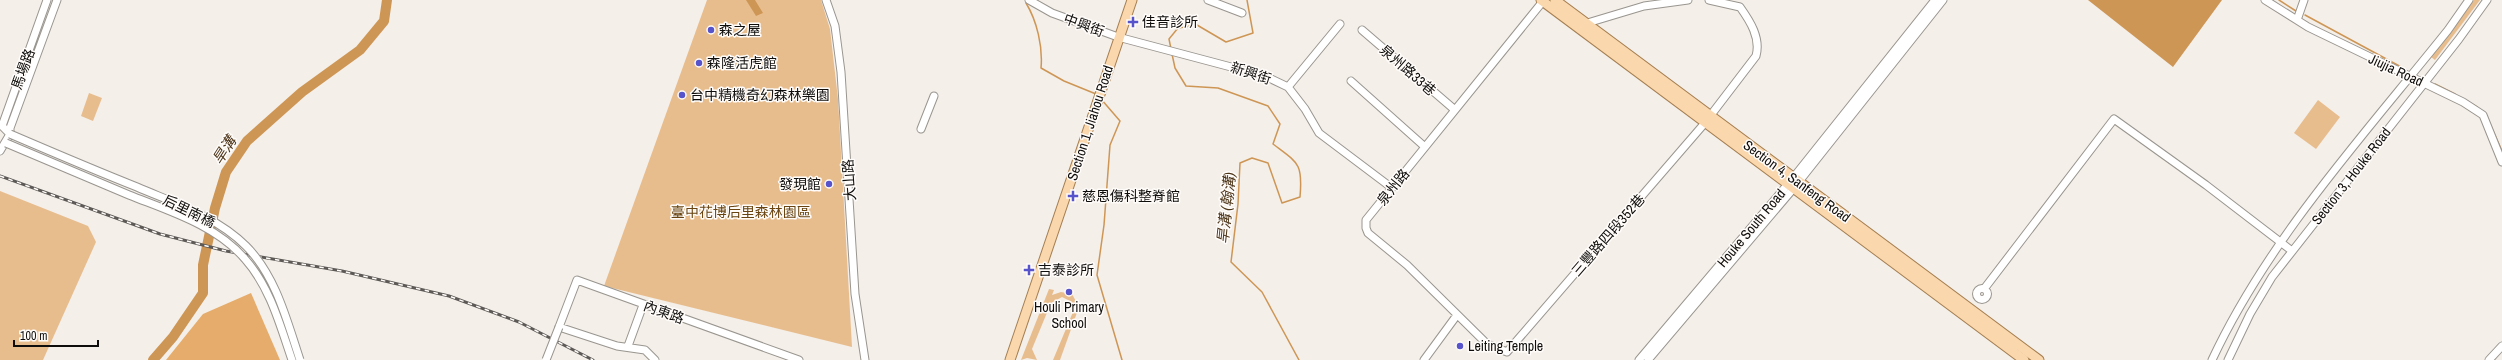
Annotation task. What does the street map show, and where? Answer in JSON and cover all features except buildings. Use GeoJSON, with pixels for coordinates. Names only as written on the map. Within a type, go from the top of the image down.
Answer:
{"type":"FeatureCollection","features":[{"type":"Feature","properties":{"kind":"main road","name":"Section 1, Jiahou Road"},"geometry":{"type":"LineString","coordinates":[[1010,360],[1118,37],[1132,0]]}},
{"type":"Feature","properties":{"kind":"main road","name":"Section 4, Sanfeng Road"},"geometry":{"type":"LineString","coordinates":[[1543,0],[1583,26],[1793,184],[1964,317],[2024,360]]}},
{"type":"Feature","properties":{"kind":"main road","name":"Section 4, Sanfeng Road"},"geometry":{"type":"LineString","coordinates":[[1555,0],[1583,26]]}},
{"type":"Feature","properties":{"kind":"main road","name":"Section 4, Sanfeng Road"},"geometry":{"type":"LineString","coordinates":[[1793,184],[1971,309],[2039,360]]}},
{"type":"Feature","properties":{"kind":"street","name":"馬場路"},"geometry":{"type":"LineString","coordinates":[[10,134],[2,126],[48,0]]}},
{"type":"Feature","properties":{"kind":"street","name":"馬場路"},"geometry":{"type":"LineString","coordinates":[[0,151],[3,143],[10,134],[10,128],[57,0]]}},
{"type":"Feature","properties":{"kind":"street","name":"大山路"},"geometry":{"type":"LineString","coordinates":[[826,0],[835,26],[841,72],[855,294],[865,360]]}},
{"type":"Feature","properties":{"kind":"street","name":"中興街"},"geometry":{"type":"LineString","coordinates":[[1029,0],[1052,13],[1118,37]]}},
{"type":"Feature","properties":{"kind":"street"},"geometry":{"type":"LineString","coordinates":[[1208,0],[1242,13]]}},
{"type":"Feature","properties":{"kind":"street","name":"泉州路"},"geometry":{"type":"LineString","coordinates":[[1507,352],[1487,344],[1366,228],[1366,220],[1543,0]]}},
{"type":"Feature","properties":{"kind":"street"},"geometry":{"type":"LineString","coordinates":[[1583,26],[1644,6],[1688,0]]}},
{"type":"Feature","properties":{"kind":"street","name":"三豐路四段352巷"},"geometry":{"type":"LineString","coordinates":[[1507,352],[1707,120],[1756,56],[1758,48],[1751,22],[1740,7],[1709,0]]}},
{"type":"Feature","properties":{"kind":"street","name":"Houke South Road"},"geometry":{"type":"LineString","coordinates":[[1931,10],[1935,0]]}},
{"type":"Feature","properties":{"kind":"street","name":"Houke South Road"},"geometry":{"type":"LineString","coordinates":[[1648,360],[1793,184],[1931,10],[1943,0]]}},
{"type":"Feature","properties":{"kind":"street","name":"Jiujia Road"},"geometry":{"type":"LineString","coordinates":[[2265,0],[2297,20],[2463,102],[2484,115],[2502,162]]}},
{"type":"Feature","properties":{"kind":"street"},"geometry":{"type":"LineString","coordinates":[[2297,20],[2304,0]]}},
{"type":"Feature","properties":{"kind":"street","name":"Section 3, Houke Road"},"geometry":{"type":"LineString","coordinates":[[2212,360],[2238,307],[2280,242],[2448,30],[2469,0]]}},
{"type":"Feature","properties":{"kind":"street","name":"Section 3, Houke Road"},"geometry":{"type":"LineString","coordinates":[[2228,360],[2250,314],[2272,277],[2459,39],[2487,0]]}},
{"type":"Feature","properties":{"kind":"street"},"geometry":{"type":"LineString","coordinates":[[1288,87],[1340,24]]}},
{"type":"Feature","properties":{"kind":"street","name":"泉州路33巷"},"geometry":{"type":"LineString","coordinates":[[1362,30],[1455,110]]}},
{"type":"Feature","properties":{"kind":"street","name":"新興街"},"geometry":{"type":"LineString","coordinates":[[1118,37],[1265,76],[1288,87],[1305,109],[1318,133],[1392,188]]}},
{"type":"Feature","properties":{"kind":"street"},"geometry":{"type":"LineString","coordinates":[[1351,81],[1425,147]]}},
{"type":"Feature","properties":{"kind":"street"},"geometry":{"type":"LineString","coordinates":[[921,129],[934,96]]}},
{"type":"Feature","properties":{"kind":"street"},"geometry":{"type":"LineString","coordinates":[[1964,317],[1979,299],[1977,292],[1984,289],[2114,119],[2206,185],[2292,251]]}},
{"type":"Feature","properties":{"kind":"street","name":"后里南橋"},"geometry":{"type":"LineString","coordinates":[[0,131],[195,212],[230,232],[246,246],[266,272],[278,296],[300,360]]}},
{"type":"Feature","properties":{"kind":"street","name":"后里南橋"},"geometry":{"type":"LineString","coordinates":[[3,143],[190,220],[224,239],[245,258],[259,277],[270,299],[292,360]]}},
{"type":"Feature","properties":{"kind":"street","name":"Houke South Road"},"geometry":{"type":"LineString","coordinates":[[1639,360],[1793,184]]}},
{"type":"Feature","properties":{"kind":"street","name":"內東路"},"geometry":{"type":"LineString","coordinates":[[559,327],[577,280],[799,360]]}},
{"type":"Feature","properties":{"kind":"street"},"geometry":{"type":"LineString","coordinates":[[628,346],[643,305]]}},
{"type":"Feature","properties":{"kind":"street"},"geometry":{"type":"LineString","coordinates":[[1424,360],[1457,315]]}},
{"type":"Feature","properties":{"kind":"street"},"geometry":{"type":"LineString","coordinates":[[546,360],[559,327],[617,346],[628,346],[645,350],[655,360]]}},
{"type":"Feature","properties":{"kind":"street"},"geometry":{"type":"LineString","coordinates":[[2489,360],[2502,346]]}},
{"type":"Feature","properties":{"kind":"green space","name":"臺中花博后里森林園區"},"geometry":{"type":"Polygon","coordinates":[[[707,0],[821,0],[830,29],[838,99],[852,347],[604,286],[707,0]]]}},
{"type":"Feature","properties":{"kind":"green space"},"geometry":{"type":"Polygon","coordinates":[[[2474,0],[2480,0],[2435,60],[2431,57],[2474,0]]]}},
{"type":"Feature","properties":{"kind":"green space"},"geometry":{"type":"Polygon","coordinates":[[[89,93],[102,98],[93,121],[81,116],[89,93]]]}},
{"type":"Feature","properties":{"kind":"green space"},"geometry":{"type":"Polygon","coordinates":[[[2318,100],[2340,117],[2316,149],[2294,133],[2318,100]]]}},
{"type":"Feature","properties":{"kind":"green space"},"geometry":{"type":"Polygon","coordinates":[[[0,191],[88,226],[96,242],[43,360],[0,360],[0,191]]]}},
{"type":"Feature","properties":{"kind":"green space"},"geometry":{"type":"Polygon","coordinates":[[[1049,289],[1054,290],[1052,295],[1061,292],[1072,294],[1079,307],[1060,360],[1053,360],[1073,312],[1070,301],[1062,297],[1051,303],[1032,349],[1037,360],[1027,358],[1021,360],[1049,289]]]}},
{"type":"Feature","properties":{"kind":"shaded area"},"geometry":{"type":"Polygon","coordinates":[[[746,0],[755,0],[763,13],[756,16],[746,0]]]}},
{"type":"Feature","properties":{"kind":"shaded area"},"geometry":{"type":"Polygon","coordinates":[[[2088,0],[2222,0],[2173,67],[2088,0]]]}},
{"type":"Feature","properties":{"kind":"shaded area"},"geometry":{"type":"Polygon","coordinates":[[[251,293],[280,360],[166,360],[203,314],[251,293]]]}},
{"type":"Feature","properties":{"kind":"waterway","name":"旱溝"},"geometry":{"type":"LineString","coordinates":[[153,360],[173,337],[203,293],[203,265],[215,208],[226,172],[247,141],[302,92],[360,50],[384,21],[387,0]]}},
{"type":"Feature","properties":{"kind":"waterway","name":"旱溝 (翰溝)"},"geometry":{"type":"LineString","coordinates":[[1171,49],[1169,39],[1178,28],[1197,25],[1226,42],[1253,33],[1247,0]]}},
{"type":"Feature","properties":{"kind":"waterway"},"geometry":{"type":"LineString","coordinates":[[2279,0],[2296,11]]}},
{"type":"Feature","properties":{"kind":"waterway"},"geometry":{"type":"LineString","coordinates":[[1026,3],[1030,10],[1038,34],[1041,52],[1041,68],[1064,81],[1096,94]]}},
{"type":"Feature","properties":{"kind":"waterway"},"geometry":{"type":"LineString","coordinates":[[2305,15],[2403,68]]}},
{"type":"Feature","properties":{"kind":"waterway","name":"旱溝 (翰溝)"},"geometry":{"type":"LineString","coordinates":[[1172,54],[1175,68],[1186,86],[1218,88],[1268,106],[1280,124],[1273,144],[1297,165],[1301,177],[1300,197],[1282,203],[1268,163],[1252,158],[1240,163],[1238,204],[1231,262],[1262,292],[1299,360]]}},
{"type":"Feature","properties":{"kind":"waterway"},"geometry":{"type":"LineString","coordinates":[[2435,84],[2455,94]]}},
{"type":"Feature","properties":{"kind":"waterway"},"geometry":{"type":"LineString","coordinates":[[1101,99],[1120,121],[1110,145],[1104,225],[1097,275],[1122,360]]}},
{"type":"Feature","properties":{"kind":"waterway"},"geometry":{"type":"LineString","coordinates":[[2467,101],[2477,107]]}},
{"type":"Feature","properties":{"kind":"waterway"},"geometry":{"type":"LineString","coordinates":[[2487,117],[2502,151]]}},
{"type":"Feature","properties":{"kind":"railway"},"geometry":{"type":"LineString","coordinates":[[0,176],[160,234],[226,251],[342,271],[449,296],[519,322],[593,360]]}},
{"type":"Feature","properties":{"kind":"place","name":"佳音診所"},"geometry":{"type":"Point","coordinates":[1133,22]}},
{"type":"Feature","properties":{"kind":"place","name":"森之屋"},"geometry":{"type":"Point","coordinates":[711,30]}},
{"type":"Feature","properties":{"kind":"place","name":"森隆活虎館"},"geometry":{"type":"Point","coordinates":[699,63]}},
{"type":"Feature","properties":{"kind":"place","name":"台中精機奇幻森林樂園"},"geometry":{"type":"Point","coordinates":[682,95]}},
{"type":"Feature","properties":{"kind":"place","name":"發現館"},"geometry":{"type":"Point","coordinates":[829,184]}},
{"type":"Feature","properties":{"kind":"place","name":"慈恩傷科整脊館"},"geometry":{"type":"Point","coordinates":[1073,196]}},
{"type":"Feature","properties":{"kind":"place","name":"吉泰診所"},"geometry":{"type":"Point","coordinates":[1029,270]}},
{"type":"Feature","properties":{"kind":"place","name":"Houli Primary School"},"geometry":{"type":"Point","coordinates":[1069,292]}},
{"type":"Feature","properties":{"kind":"place","name":"Leiting Temple"},"geometry":{"type":"Point","coordinates":[1460,346]}}]}
